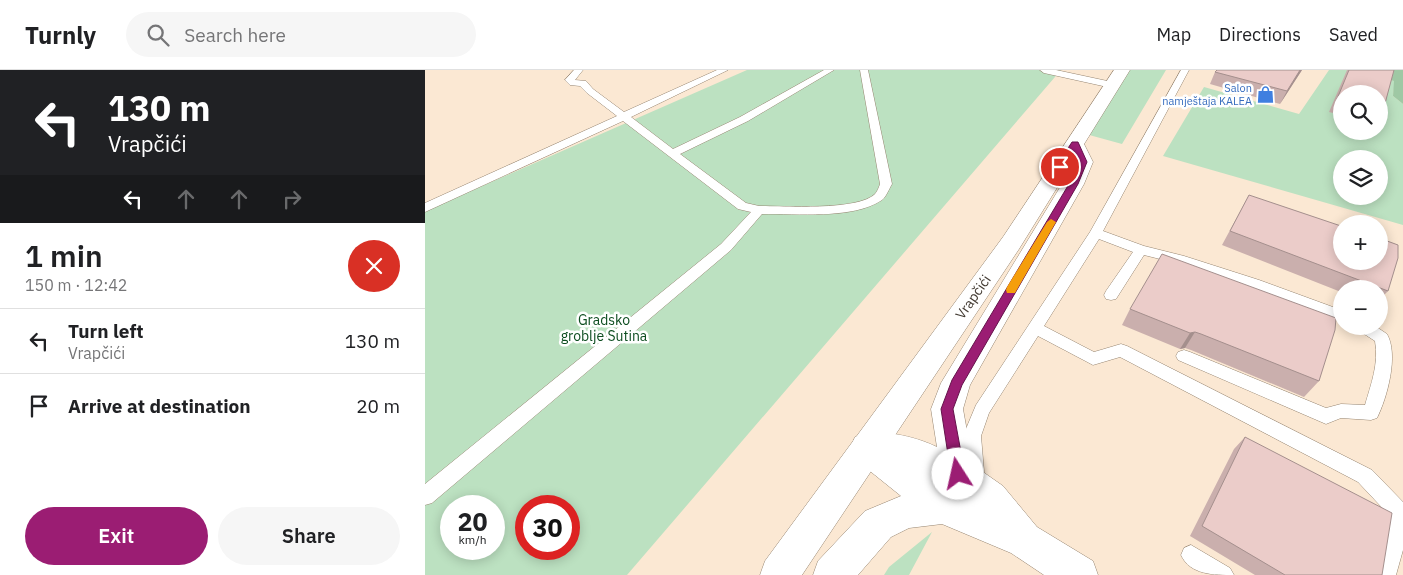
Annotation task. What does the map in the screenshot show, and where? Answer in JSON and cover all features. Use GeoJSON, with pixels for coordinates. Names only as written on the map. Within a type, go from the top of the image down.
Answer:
{"type":"FeatureCollection","features":[{"type":"Feature","properties":{"kind":"street","name":"Vrapčići"},"geometry":{"type":"LineString","coordinates":[[779,575],[1011,243],[1117,78]]}},
{"type":"Feature","properties":{"kind":"street","name":"Vrapčići"},"geometry":{"type":"LineString","coordinates":[[969,482],[947,409],[956,383],[1073,184],[1083,162],[1075,144]]}},
{"type":"Feature","properties":{"kind":"street"},"geometry":{"type":"LineString","coordinates":[[867,448],[915,453],[969,482],[990,498],[1024,540]]}},
{"type":"Feature","properties":{"kind":"street"},"geometry":{"type":"LineString","coordinates":[[867,448],[942,506],[1024,540],[1079,575]]}},
{"type":"Feature","properties":{"kind":"street"},"geometry":{"type":"LineString","coordinates":[[832,575],[878,524],[907,511],[942,506]]}},
{"type":"Feature","properties":{"kind":"lane"},"geometry":{"type":"LineString","coordinates":[[579,70],[570,80],[573,83],[583,83],[671,154],[742,206],[759,210],[843,209],[862,206],[879,197],[886,184],[864,70]]}},
{"type":"Feature","properties":{"kind":"lane"},"geometry":{"type":"LineString","coordinates":[[425,208],[724,70]]}},
{"type":"Feature","properties":{"kind":"lane"},"geometry":{"type":"LineString","coordinates":[[671,154],[743,118],[830,70]]}},
{"type":"Feature","properties":{"kind":"lane"},"geometry":{"type":"LineString","coordinates":[[1047,70],[1117,78]]}},
{"type":"Feature","properties":{"kind":"lane"},"geometry":{"type":"LineString","coordinates":[[969,482],[973,476],[972,436],[982,410],[1096,233],[1185,70]]}},
{"type":"Feature","properties":{"kind":"lane"},"geometry":{"type":"LineString","coordinates":[[425,496],[726,247],[759,210]]}},
{"type":"Feature","properties":{"kind":"lane"},"geometry":{"type":"LineString","coordinates":[[1096,233],[1141,250],[1179,259],[1333,313]]}},
{"type":"Feature","properties":{"kind":"lane"},"geometry":{"type":"LineString","coordinates":[[1111,295],[1141,250]]}},
{"type":"Feature","properties":{"kind":"lane"},"geometry":{"type":"LineString","coordinates":[[1035,328],[1093,359],[1121,350],[1365,476],[1399,512],[1395,542],[1385,575]]}},
{"type":"Feature","properties":{"kind":"lane"},"geometry":{"type":"LineString","coordinates":[[1184,356],[1326,416],[1341,411],[1371,414],[1385,362],[1385,349],[1382,338],[1377,335]]}},
{"type":"Feature","properties":{"kind":"lane"},"geometry":{"type":"LineString","coordinates":[[1024,540],[1053,575]]}},
{"type":"Feature","properties":{"kind":"lane"},"geometry":{"type":"LineString","coordinates":[[1191,555],[1223,575]]}},
{"type":"Feature","properties":{"kind":"green space","name":"Gradsko groblje Sutina"},"geometry":{"type":"Polygon","coordinates":[[[747,70],[1061,70],[627,575],[425,575],[425,211],[747,70]]]}},
{"type":"Feature","properties":{"kind":"green space"},"geometry":{"type":"Polygon","coordinates":[[[1123,70],[1166,70],[1122,144],[1082,133],[1123,70]]]}},
{"type":"Feature","properties":{"kind":"green space"},"geometry":{"type":"Polygon","coordinates":[[[1329,70],[1356,70],[1395,81],[1393,96],[1403,104],[1403,225],[1388,221],[1388,215],[1368,215],[1333,205],[1388,205],[1388,150],[1333,150],[1333,205],[1163,156],[1204,87],[1299,114],[1329,70]]]}},
{"type":"Feature","properties":{"kind":"green space"},"geometry":{"type":"Polygon","coordinates":[[[1373,70],[1403,70],[1403,104],[1393,96],[1394,81],[1372,74],[1373,70]]]}},
{"type":"Feature","properties":{"kind":"green space"},"geometry":{"type":"Polygon","coordinates":[[[932,532],[909,575],[884,575],[889,567],[932,532]]]}},
{"type":"Feature","properties":{"kind":"building"},"geometry":{"type":"Polygon","coordinates":[[[1217,70],[1300,70],[1287,91],[1215,72],[1217,70]]]}},
{"type":"Feature","properties":{"kind":"building"},"geometry":{"type":"Polygon","coordinates":[[[1349,70],[1394,70],[1388,92],[1388,85],[1343,85],[1349,70]]]}},
{"type":"Feature","properties":{"kind":"building"},"geometry":{"type":"Polygon","coordinates":[[[1249,195],[1333,223],[1333,270],[1388,270],[1388,241],[1398,245],[1398,258],[1388,291],[1388,280],[1359,280],[1230,231],[1249,195]]]}},
{"type":"Feature","properties":{"kind":"building"},"geometry":{"type":"Polygon","coordinates":[[[1162,254],[1333,317],[1333,335],[1319,381],[1201,334],[1190,333],[1130,309],[1162,254]]]}},
{"type":"Feature","properties":{"kind":"building"},"geometry":{"type":"Polygon","coordinates":[[[1245,437],[1392,513],[1382,575],[1285,575],[1202,526],[1245,437]]]}},
{"type":"Feature","properties":{"kind":"slow traffic"},"geometry":{"type":"LineString","coordinates":[[1011,290],[1051,222]]}},
{"type":"Feature","properties":{"kind":"place","name":"Salon namještaja KALEA"},"geometry":{"type":"Point","coordinates":[1266,94]}},
{"type":"Feature","properties":{"kind":"route"},"geometry":{"type":"LineString","coordinates":[[958,474],[947,409],[956,383],[1073,184],[1083,162],[1075,144],[1060,167]]}}]}
